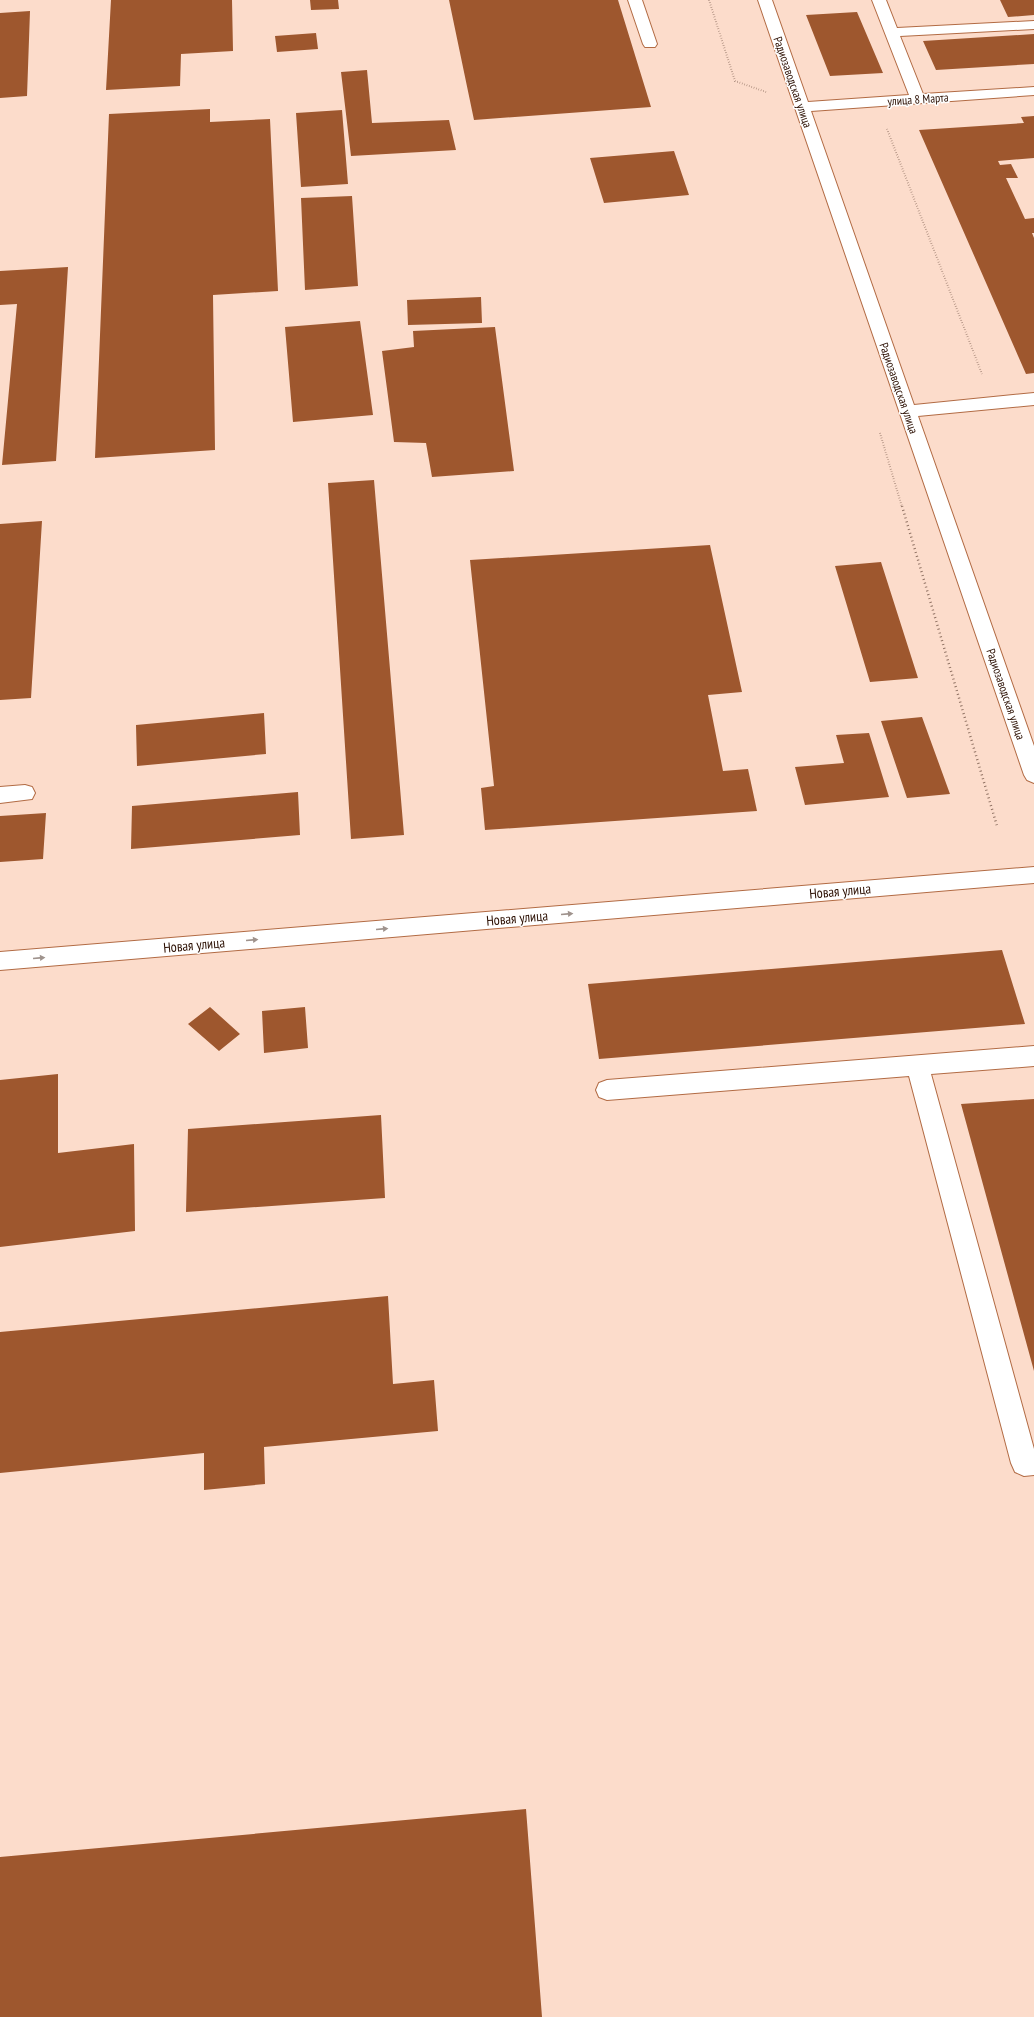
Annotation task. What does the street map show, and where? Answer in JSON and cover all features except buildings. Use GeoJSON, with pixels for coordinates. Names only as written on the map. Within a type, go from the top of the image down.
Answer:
{"type":"FeatureCollection","features":[{"type":"Feature","properties":{"kind":"street"},"geometry":{"type":"LineString","coordinates":[[635,0],[650,44]]}},
{"type":"Feature","properties":{"kind":"street","name":"Радиозаводская улица"},"geometry":{"type":"LineString","coordinates":[[765,0],[1034,775]]}},
{"type":"Feature","properties":{"kind":"street"},"geometry":{"type":"LineString","coordinates":[[879,0],[918,99]]}},
{"type":"Feature","properties":{"kind":"street"},"geometry":{"type":"LineString","coordinates":[[892,32],[1034,25]]}},
{"type":"Feature","properties":{"kind":"street","name":"улица 8 Марта"},"geometry":{"type":"LineString","coordinates":[[802,107],[1034,91]]}},
{"type":"Feature","properties":{"kind":"street"},"geometry":{"type":"LineString","coordinates":[[907,411],[1034,399]]}},
{"type":"Feature","properties":{"kind":"street"},"geometry":{"type":"LineString","coordinates":[[0,795],[25,793]]}},
{"type":"Feature","properties":{"kind":"street","name":"Новая улица"},"geometry":{"type":"LineString","coordinates":[[0,961],[1034,875]]}},
{"type":"Feature","properties":{"kind":"street"},"geometry":{"type":"LineString","coordinates":[[607,1090],[1034,1056]]}},
{"type":"Feature","properties":{"kind":"street"},"geometry":{"type":"LineString","coordinates":[[918,1065],[1024,1463],[1034,1462]]}},
{"type":"Feature","properties":{"kind":"path"},"geometry":{"type":"LineString","coordinates":[[709,0],[735,81],[768,93]]}},
{"type":"Feature","properties":{"kind":"path"},"geometry":{"type":"LineString","coordinates":[[876,102],[993,403]]}},
{"type":"Feature","properties":{"kind":"path"},"geometry":{"type":"LineString","coordinates":[[879,428],[997,826]]}}]}
